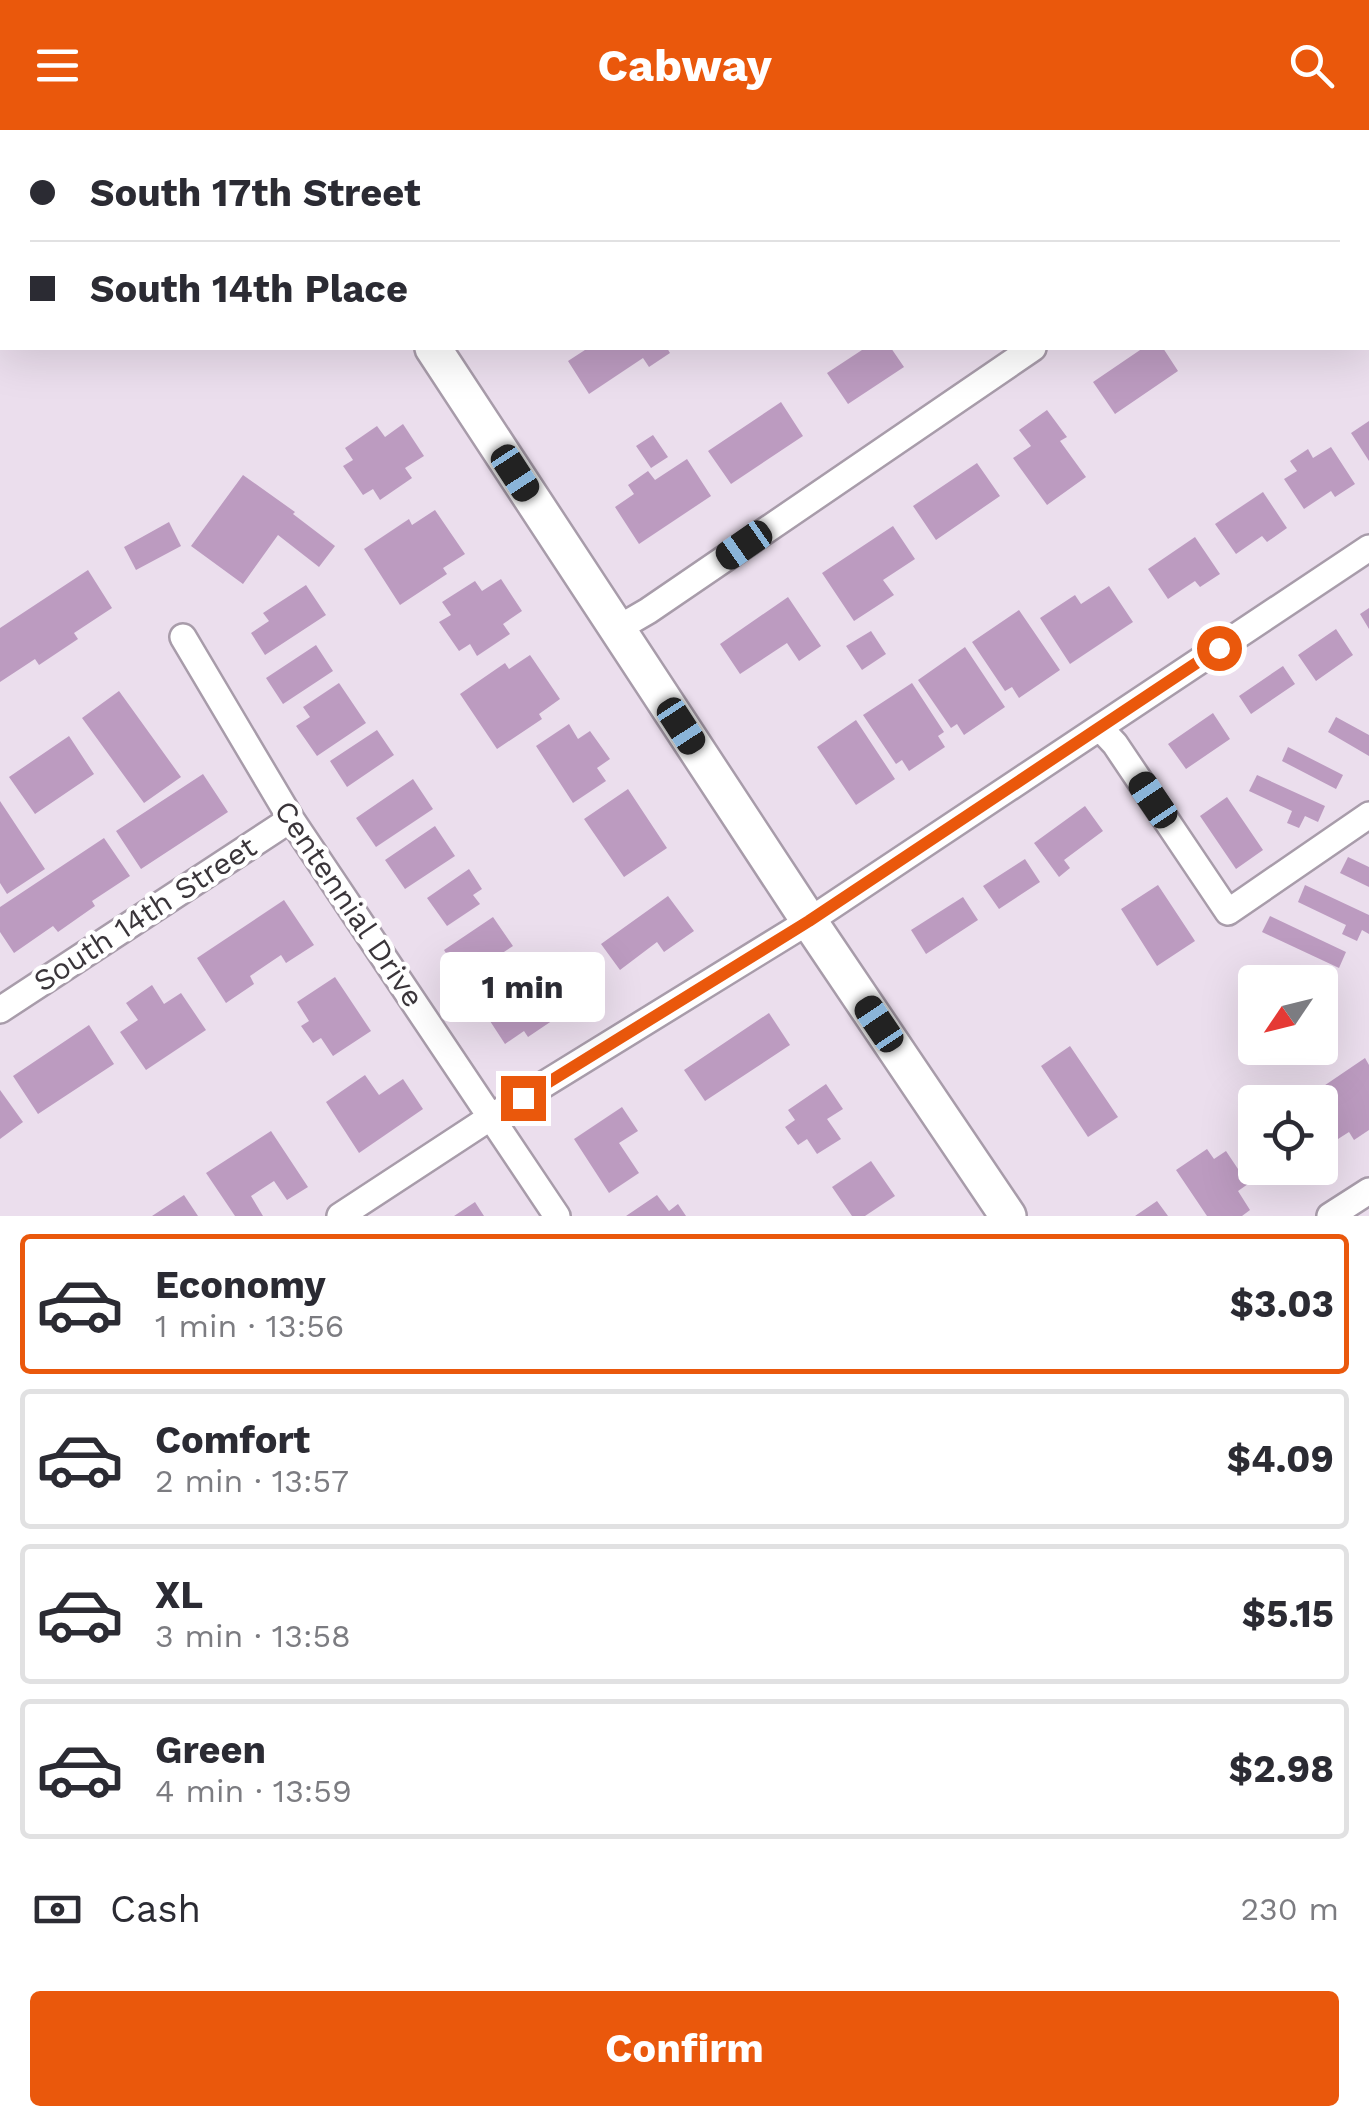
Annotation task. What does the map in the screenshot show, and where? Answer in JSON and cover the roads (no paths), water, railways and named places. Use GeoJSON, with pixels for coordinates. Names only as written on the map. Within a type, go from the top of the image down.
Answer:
{"type":"FeatureCollection","features":[{"type":"Feature","properties":{"kind":"main road"},"geometry":{"type":"LineString","coordinates":[[434,350],[1008,1216]]}},
{"type":"Feature","properties":{"kind":"street"},"geometry":{"type":"LineString","coordinates":[[617,629],[1030,350]]}},
{"type":"Feature","properties":{"kind":"street"},"geometry":{"type":"LineString","coordinates":[[340,1216],[491,1117],[809,921],[1369,548]]}},
{"type":"Feature","properties":{"kind":"street","name":"Centennial Drive"},"geometry":{"type":"LineString","coordinates":[[184,637],[290,818],[557,1216]]}},
{"type":"Feature","properties":{"kind":"street"},"geometry":{"type":"LineString","coordinates":[[1100,728],[1115,744],[1228,912],[1369,816]]}},
{"type":"Feature","properties":{"kind":"street","name":"South 14th Street"},"geometry":{"type":"LineString","coordinates":[[0,1010],[290,818]]}},
{"type":"Feature","properties":{"kind":"street"},"geometry":{"type":"LineString","coordinates":[[1330,1216],[1369,1191]]}}]}
